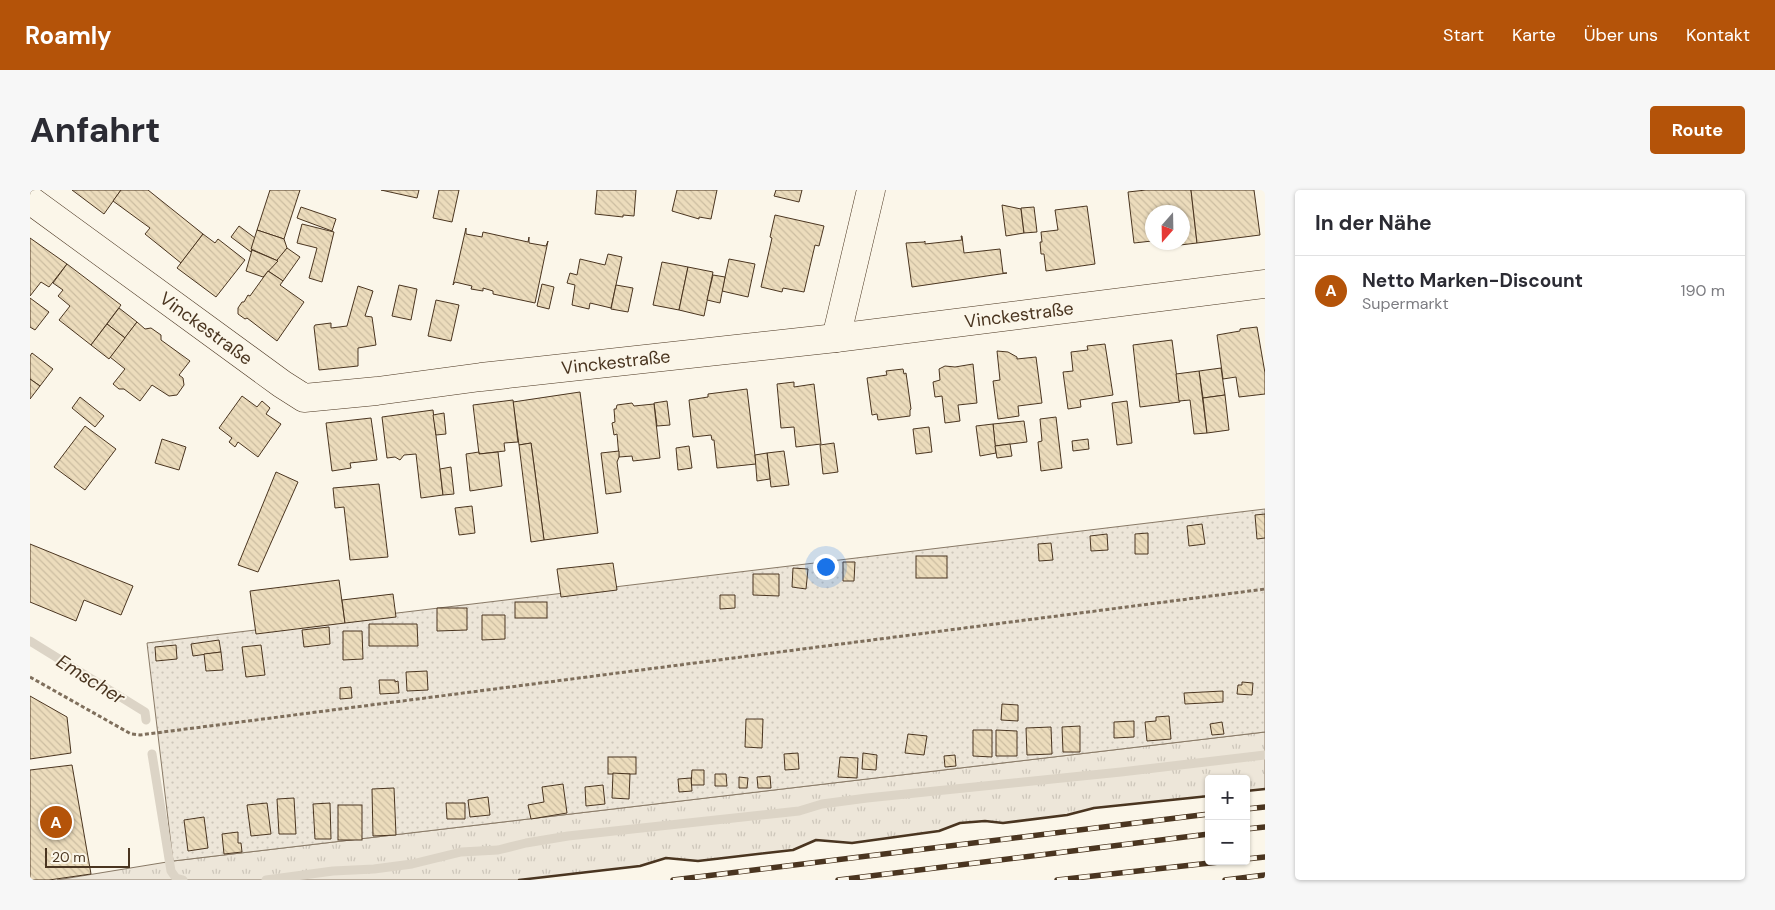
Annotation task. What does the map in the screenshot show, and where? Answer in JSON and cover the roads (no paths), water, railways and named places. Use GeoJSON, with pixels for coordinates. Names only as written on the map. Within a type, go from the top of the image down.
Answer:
{"type":"FeatureCollection","features":[{"type":"Feature","properties":{"kind":"street"},"geometry":{"type":"LineString","coordinates":[[836,338],[870,190]]}},
{"type":"Feature","properties":{"kind":"street","name":"Vinckestraße"},"geometry":{"type":"LineString","coordinates":[[30,200],[275,379],[304,398],[836,338],[1265,284]]}},
{"type":"Feature","properties":{"kind":"waterway","name":"Emscher"},"geometry":{"type":"LineString","coordinates":[[30,641],[145,712],[146,720]]}},
{"type":"Feature","properties":{"kind":"waterway","name":"Emscher"},"geometry":{"type":"LineString","coordinates":[[152,754],[171,871],[176,878],[183,880]]}},
{"type":"Feature","properties":{"kind":"waterway"},"geometry":{"type":"LineString","coordinates":[[266,880],[333,871],[374,869],[412,864],[461,852],[498,850],[568,836],[799,811],[822,804],[867,798],[1265,755]]}},
{"type":"Feature","properties":{"kind":"railway"},"geometry":{"type":"LineString","coordinates":[[1250,809],[1265,807]]}},
{"type":"Feature","properties":{"kind":"railway"},"geometry":{"type":"LineString","coordinates":[[673,880],[1205,814]]}},
{"type":"Feature","properties":{"kind":"railway"},"geometry":{"type":"LineString","coordinates":[[1250,829],[1265,827]]}},
{"type":"Feature","properties":{"kind":"railway"},"geometry":{"type":"LineString","coordinates":[[838,880],[1205,834]]}},
{"type":"Feature","properties":{"kind":"railway"},"geometry":{"type":"LineString","coordinates":[[1250,859],[1265,857]]}},
{"type":"Feature","properties":{"kind":"railway"},"geometry":{"type":"LineString","coordinates":[[1057,880],[1205,864]]}},
{"type":"Feature","properties":{"kind":"railway"},"geometry":{"type":"LineString","coordinates":[[1225,880],[1265,875]]}},
{"type":"Feature","properties":{"kind":"place","name":"Netto Marken-Discount"},"geometry":{"type":"Point","coordinates":[56,822]}}]}
